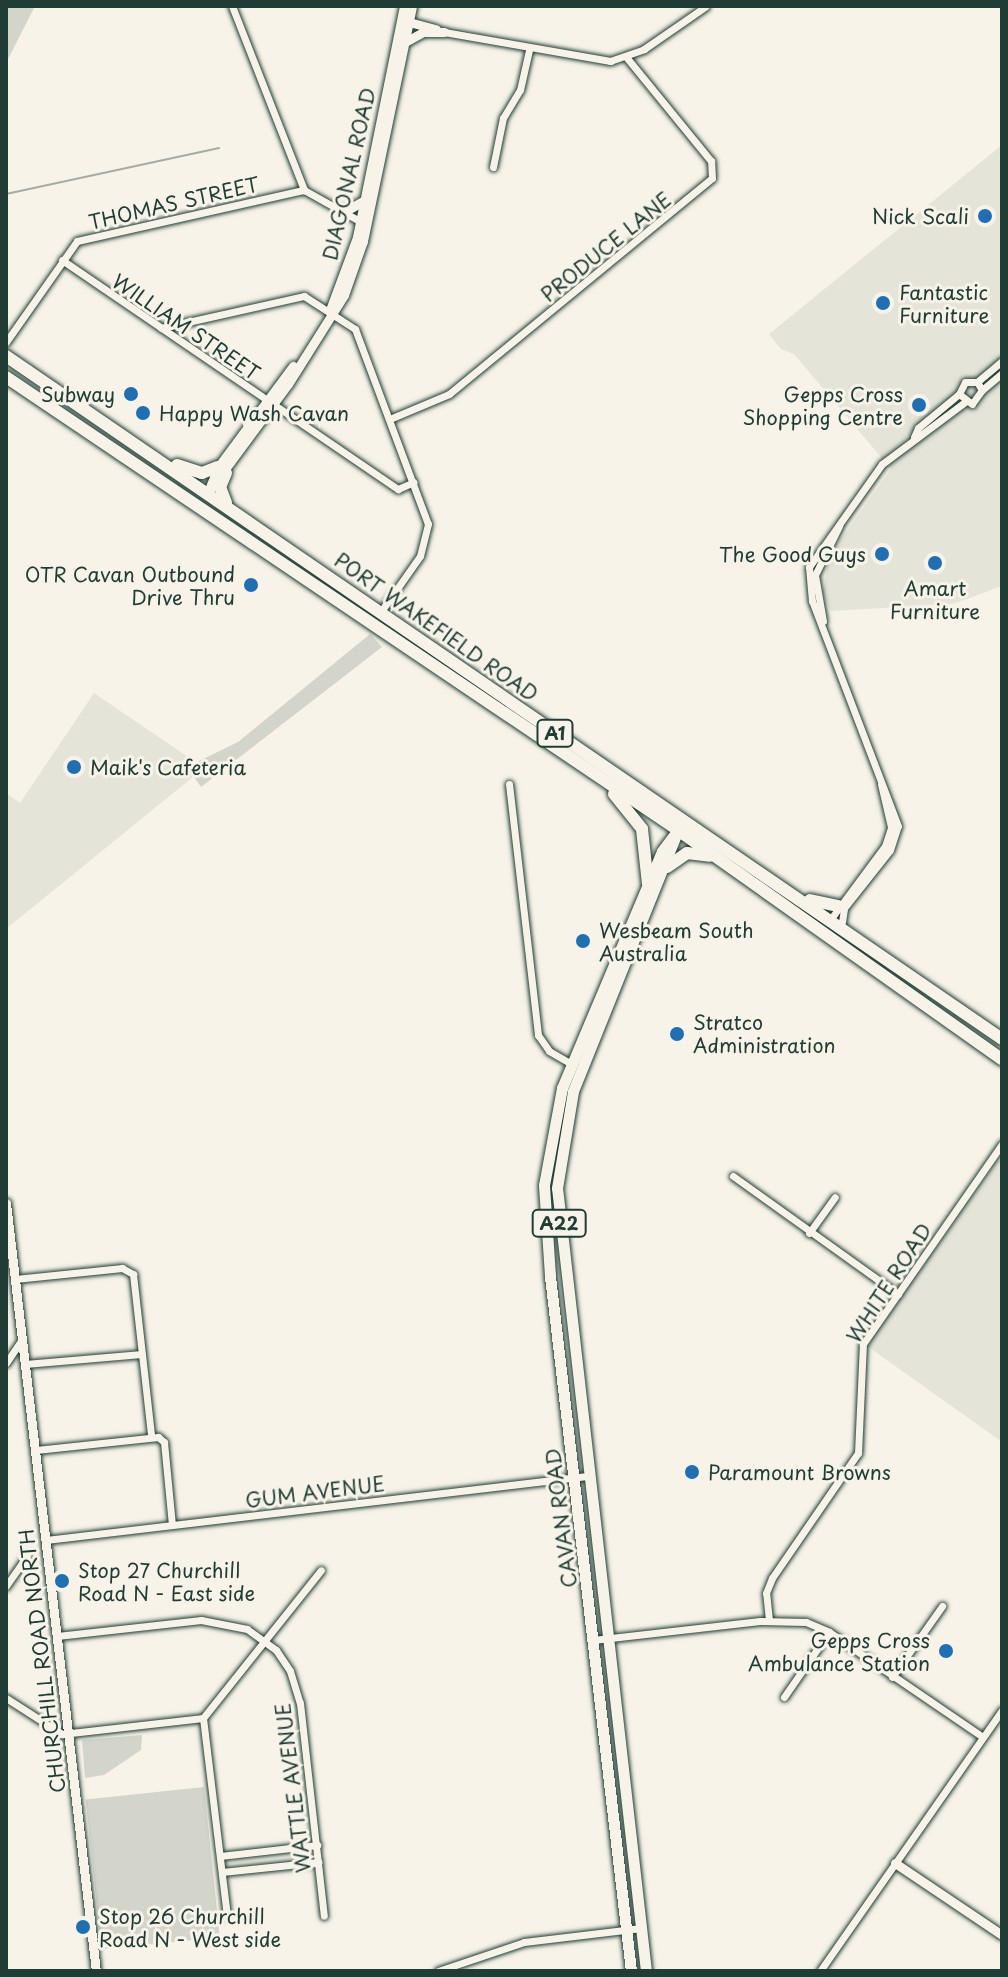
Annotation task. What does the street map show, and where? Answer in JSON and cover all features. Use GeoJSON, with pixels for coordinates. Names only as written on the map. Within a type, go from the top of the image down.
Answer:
{"type":"FeatureCollection","features":[{"type":"Feature","properties":{"kind":"highway","name":"PORT WAKEFIELD ROAD"},"geometry":{"type":"LineString","coordinates":[[6,356],[227,504],[380,613],[792,892],[1002,1039]]}},
{"type":"Feature","properties":{"kind":"highway","name":"PORT WAKEFIELD ROAD"},"geometry":{"type":"LineString","coordinates":[[6,377],[678,830],[1002,1059]]}},
{"type":"Feature","properties":{"kind":"highway"},"geometry":{"type":"LineString","coordinates":[[61,394],[74,409],[67,419]]}},
{"type":"Feature","properties":{"kind":"highway"},"geometry":{"type":"LineString","coordinates":[[141,448],[194,472],[222,470],[220,487],[227,504]]}},
{"type":"Feature","properties":{"kind":"highway"},"geometry":{"type":"LineString","coordinates":[[156,477],[208,492],[214,506],[284,563]]}},
{"type":"Feature","properties":{"kind":"highway"},"geometry":{"type":"LineString","coordinates":[[463,670],[481,697]]}},
{"type":"Feature","properties":{"kind":"highway"},"geometry":{"type":"LineString","coordinates":[[564,752],[637,819],[648,850],[648,884]]}},
{"type":"Feature","properties":{"kind":"highway"},"geometry":{"type":"LineString","coordinates":[[646,796],[678,830],[739,856]]}},
{"type":"Feature","properties":{"kind":"highway"},"geometry":{"type":"LineString","coordinates":[[667,867],[687,853],[713,856]]}},
{"type":"Feature","properties":{"kind":"highway"},"geometry":{"type":"LineString","coordinates":[[792,892],[820,905],[838,906]]}},
{"type":"Feature","properties":{"kind":"highway"},"geometry":{"type":"LineString","coordinates":[[830,920],[830,930],[863,963]]}},
{"type":"Feature","properties":{"kind":"main road","name":"CAVAN ROAD"},"geometry":{"type":"LineString","coordinates":[[646,1971],[564,1275],[557,1173],[577,1067],[667,867],[678,830]]}},
{"type":"Feature","properties":{"kind":"main road","name":"CAVAN ROAD"},"geometry":{"type":"LineString","coordinates":[[631,1971],[550,1276],[544,1205],[546,1154],[648,884],[667,841],[678,830]]}},
{"type":"Feature","properties":{"kind":"main road"},"geometry":{"type":"LineString","coordinates":[[550,1276],[564,1275]]}},
{"type":"Feature","properties":{"kind":"main road"},"geometry":{"type":"LineString","coordinates":[[561,1365],[576,1381]]}},
{"type":"Feature","properties":{"kind":"street"},"geometry":{"type":"LineString","coordinates":[[232,6],[304,190],[340,211],[364,220]]}},
{"type":"Feature","properties":{"kind":"street","name":"DIAGONAL ROAD"},"geometry":{"type":"LineString","coordinates":[[208,492],[332,312],[364,220],[401,39],[404,6]]}},
{"type":"Feature","properties":{"kind":"street"},"geometry":{"type":"LineString","coordinates":[[401,39],[412,6]]}},
{"type":"Feature","properties":{"kind":"street"},"geometry":{"type":"LineString","coordinates":[[409,22],[592,62],[627,58],[706,6]]}},
{"type":"Feature","properties":{"kind":"street"},"geometry":{"type":"LineString","coordinates":[[401,39],[423,32],[444,32]]}},
{"type":"Feature","properties":{"kind":"street","name":"DIAGONAL ROAD"},"geometry":{"type":"LineString","coordinates":[[364,220],[365,200],[401,39]]}},
{"type":"Feature","properties":{"kind":"street"},"geometry":{"type":"LineString","coordinates":[[493,167],[503,118],[520,90],[529,50]]}},
{"type":"Feature","properties":{"kind":"street","name":"PRODUCE LANE"},"geometry":{"type":"LineString","coordinates":[[392,418],[449,394],[712,178],[711,161],[627,58]]}},
{"type":"Feature","properties":{"kind":"street","name":"THOMAS STREET"},"geometry":{"type":"LineString","coordinates":[[6,342],[77,241],[304,190]]}},
{"type":"Feature","properties":{"kind":"street"},"geometry":{"type":"LineString","coordinates":[[340,211],[365,200]]}},
{"type":"Feature","properties":{"kind":"street","name":"WILLIAM STREET"},"geometry":{"type":"LineString","coordinates":[[62,260],[398,489],[414,482]]}},
{"type":"Feature","properties":{"kind":"street"},"geometry":{"type":"LineString","coordinates":[[161,328],[304,296],[355,329],[392,418],[428,524],[420,556],[380,613]]}},
{"type":"Feature","properties":{"kind":"street"},"geometry":{"type":"LineString","coordinates":[[830,920],[885,846],[891,827],[881,782],[823,621],[815,575],[839,526],[882,464],[959,394],[965,382],[977,382],[1002,361]]}},
{"type":"Feature","properties":{"kind":"street"},"geometry":{"type":"LineString","coordinates":[[914,437],[965,402],[979,401],[982,390],[1002,373]]}},
{"type":"Feature","properties":{"kind":"street"},"geometry":{"type":"LineString","coordinates":[[977,382],[982,390]]}},
{"type":"Feature","properties":{"kind":"street"},"geometry":{"type":"LineString","coordinates":[[959,394],[965,402]]}},
{"type":"Feature","properties":{"kind":"street"},"geometry":{"type":"LineString","coordinates":[[841,928],[844,908],[895,840],[894,804],[881,782]]}},
{"type":"Feature","properties":{"kind":"street"},"geometry":{"type":"LineString","coordinates":[[509,784],[538,1035],[549,1051],[577,1067]]}},
{"type":"Feature","properties":{"kind":"street","name":"WHITE ROAD"},"geometry":{"type":"LineString","coordinates":[[769,1620],[766,1593],[772,1578],[858,1453],[860,1355],[898,1294],[1002,1144]]}},
{"type":"Feature","properties":{"kind":"street"},"geometry":{"type":"LineString","coordinates":[[733,1176],[898,1294]]}},
{"type":"Feature","properties":{"kind":"street"},"geometry":{"type":"LineString","coordinates":[[809,1233],[835,1197]]}},
{"type":"Feature","properties":{"kind":"street","name":"CHURCHILL ROAD NORTH"},"geometry":{"type":"LineString","coordinates":[[6,1203],[9,1258],[15,1279],[36,1450],[96,1971]]}},
{"type":"Feature","properties":{"kind":"street"},"geometry":{"type":"LineString","coordinates":[[15,1279],[128,1271],[133,1274],[151,1435]]}},
{"type":"Feature","properties":{"kind":"street"},"geometry":{"type":"LineString","coordinates":[[6,1363],[22,1339]]}},
{"type":"Feature","properties":{"kind":"street"},"geometry":{"type":"LineString","coordinates":[[25,1364],[142,1354]]}},
{"type":"Feature","properties":{"kind":"street"},"geometry":{"type":"LineString","coordinates":[[36,1450],[151,1435],[164,1442],[172,1525]]}},
{"type":"Feature","properties":{"kind":"street","name":"GUM AVENUE"},"geometry":{"type":"LineString","coordinates":[[46,1540],[587,1476]]}},
{"type":"Feature","properties":{"kind":"street"},"geometry":{"type":"LineString","coordinates":[[6,1586],[27,1556]]}},
{"type":"Feature","properties":{"kind":"street"},"geometry":{"type":"LineString","coordinates":[[6,1698],[55,1732],[68,1734],[203,1718],[321,1570]]}},
{"type":"Feature","properties":{"kind":"street"},"geometry":{"type":"LineString","coordinates":[[892,1677],[942,1606]]}},
{"type":"Feature","properties":{"kind":"street"},"geometry":{"type":"LineString","coordinates":[[57,1636],[201,1620],[232,1624],[266,1640]]}},
{"type":"Feature","properties":{"kind":"street"},"geometry":{"type":"LineString","coordinates":[[593,1640],[793,1620],[829,1632],[983,1737]]}},
{"type":"Feature","properties":{"kind":"street"},"geometry":{"type":"LineString","coordinates":[[784,1697],[829,1632]]}},
{"type":"Feature","properties":{"kind":"street","name":"WATTLE AVENUE"},"geometry":{"type":"LineString","coordinates":[[266,1640],[297,1686],[324,1916]]}},
{"type":"Feature","properties":{"kind":"street"},"geometry":{"type":"LineString","coordinates":[[820,1971],[1002,1710]]}},
{"type":"Feature","properties":{"kind":"street"},"geometry":{"type":"LineString","coordinates":[[203,1718],[227,1916]]}},
{"type":"Feature","properties":{"kind":"street"},"geometry":{"type":"LineString","coordinates":[[220,1856],[317,1845]]}},
{"type":"Feature","properties":{"kind":"street"},"geometry":{"type":"LineString","coordinates":[[222,1872],[318,1862]]}},
{"type":"Feature","properties":{"kind":"street"},"geometry":{"type":"LineString","coordinates":[[895,1863],[1002,1935]]}},
{"type":"Feature","properties":{"kind":"street"},"geometry":{"type":"LineString","coordinates":[[438,1971],[524,1942],[641,1928]]}},
{"type":"Feature","properties":{"kind":"shaded area"},"geometry":{"type":"Polygon","coordinates":[[[6,6],[35,6],[6,63],[6,6]]]}},
{"type":"Feature","properties":{"kind":"shaded area","name":"Gepps Cross Shopping Centre"},"geometry":{"type":"Polygon","coordinates":[[[1002,145],[1002,586],[953,604],[831,611],[823,592],[829,556],[891,469],[794,354],[781,349],[769,334],[1002,145]]]}},
{"type":"Feature","properties":{"kind":"shaded area"},"geometry":{"type":"Polygon","coordinates":[[[370,634],[382,647],[201,787],[194,777],[204,768],[197,762],[238,742],[370,634]]]}},
{"type":"Feature","properties":{"kind":"shaded area"},"geometry":{"type":"Polygon","coordinates":[[[94,693],[204,768],[6,929],[6,793],[20,803],[94,693]]]}},
{"type":"Feature","properties":{"kind":"shaded area"},"geometry":{"type":"Polygon","coordinates":[[[1002,1155],[1002,1442],[867,1346],[1002,1155]]]}},
{"type":"Feature","properties":{"kind":"shaded area"},"geometry":{"type":"Polygon","coordinates":[[[142,1735],[141,1750],[104,1775],[85,1778],[82,1740],[142,1735]]]}},
{"type":"Feature","properties":{"kind":"shaded area"},"geometry":{"type":"Polygon","coordinates":[[[204,1787],[220,1937],[101,1950],[86,1799],[204,1787]]]}},
{"type":"Feature","properties":{"kind":"waterway"},"geometry":{"type":"LineString","coordinates":[[6,194],[219,148]]}},
{"type":"Feature","properties":{"kind":"place","name":"Nick Scali"},"geometry":{"type":"Point","coordinates":[985,216]}},
{"type":"Feature","properties":{"kind":"place","name":"Fantastic Furniture"},"geometry":{"type":"Point","coordinates":[883,303]}},
{"type":"Feature","properties":{"kind":"place","name":"Subway"},"geometry":{"type":"Point","coordinates":[131,394]}},
{"type":"Feature","properties":{"kind":"place","name":"Gepps Cross Shopping Centre"},"geometry":{"type":"Point","coordinates":[919,405]}},
{"type":"Feature","properties":{"kind":"place","name":"Happy Wash Cavan"},"geometry":{"type":"Point","coordinates":[143,413]}},
{"type":"Feature","properties":{"kind":"place","name":"The Good Guys"},"geometry":{"type":"Point","coordinates":[882,554]}},
{"type":"Feature","properties":{"kind":"place","name":"Amart Furniture"},"geometry":{"type":"Point","coordinates":[935,563]}},
{"type":"Feature","properties":{"kind":"place","name":"OTR Cavan Outbound Drive Thru"},"geometry":{"type":"Point","coordinates":[251,585]}},
{"type":"Feature","properties":{"kind":"place","name":"Maik's Cafeteria"},"geometry":{"type":"Point","coordinates":[74,767]}},
{"type":"Feature","properties":{"kind":"place","name":"Wesbeam South Australia"},"geometry":{"type":"Point","coordinates":[583,941]}},
{"type":"Feature","properties":{"kind":"place","name":"Stratco Administration"},"geometry":{"type":"Point","coordinates":[677,1034]}},
{"type":"Feature","properties":{"kind":"place","name":"Paramount Browns"},"geometry":{"type":"Point","coordinates":[692,1472]}},
{"type":"Feature","properties":{"kind":"place","name":"Stop 27 Churchill Road N - East side"},"geometry":{"type":"Point","coordinates":[62,1581]}},
{"type":"Feature","properties":{"kind":"place","name":"Gepps Cross Ambulance Station"},"geometry":{"type":"Point","coordinates":[946,1651]}},
{"type":"Feature","properties":{"kind":"place","name":"Stop 26 Churchill Road N - West side"},"geometry":{"type":"Point","coordinates":[83,1927]}}]}
